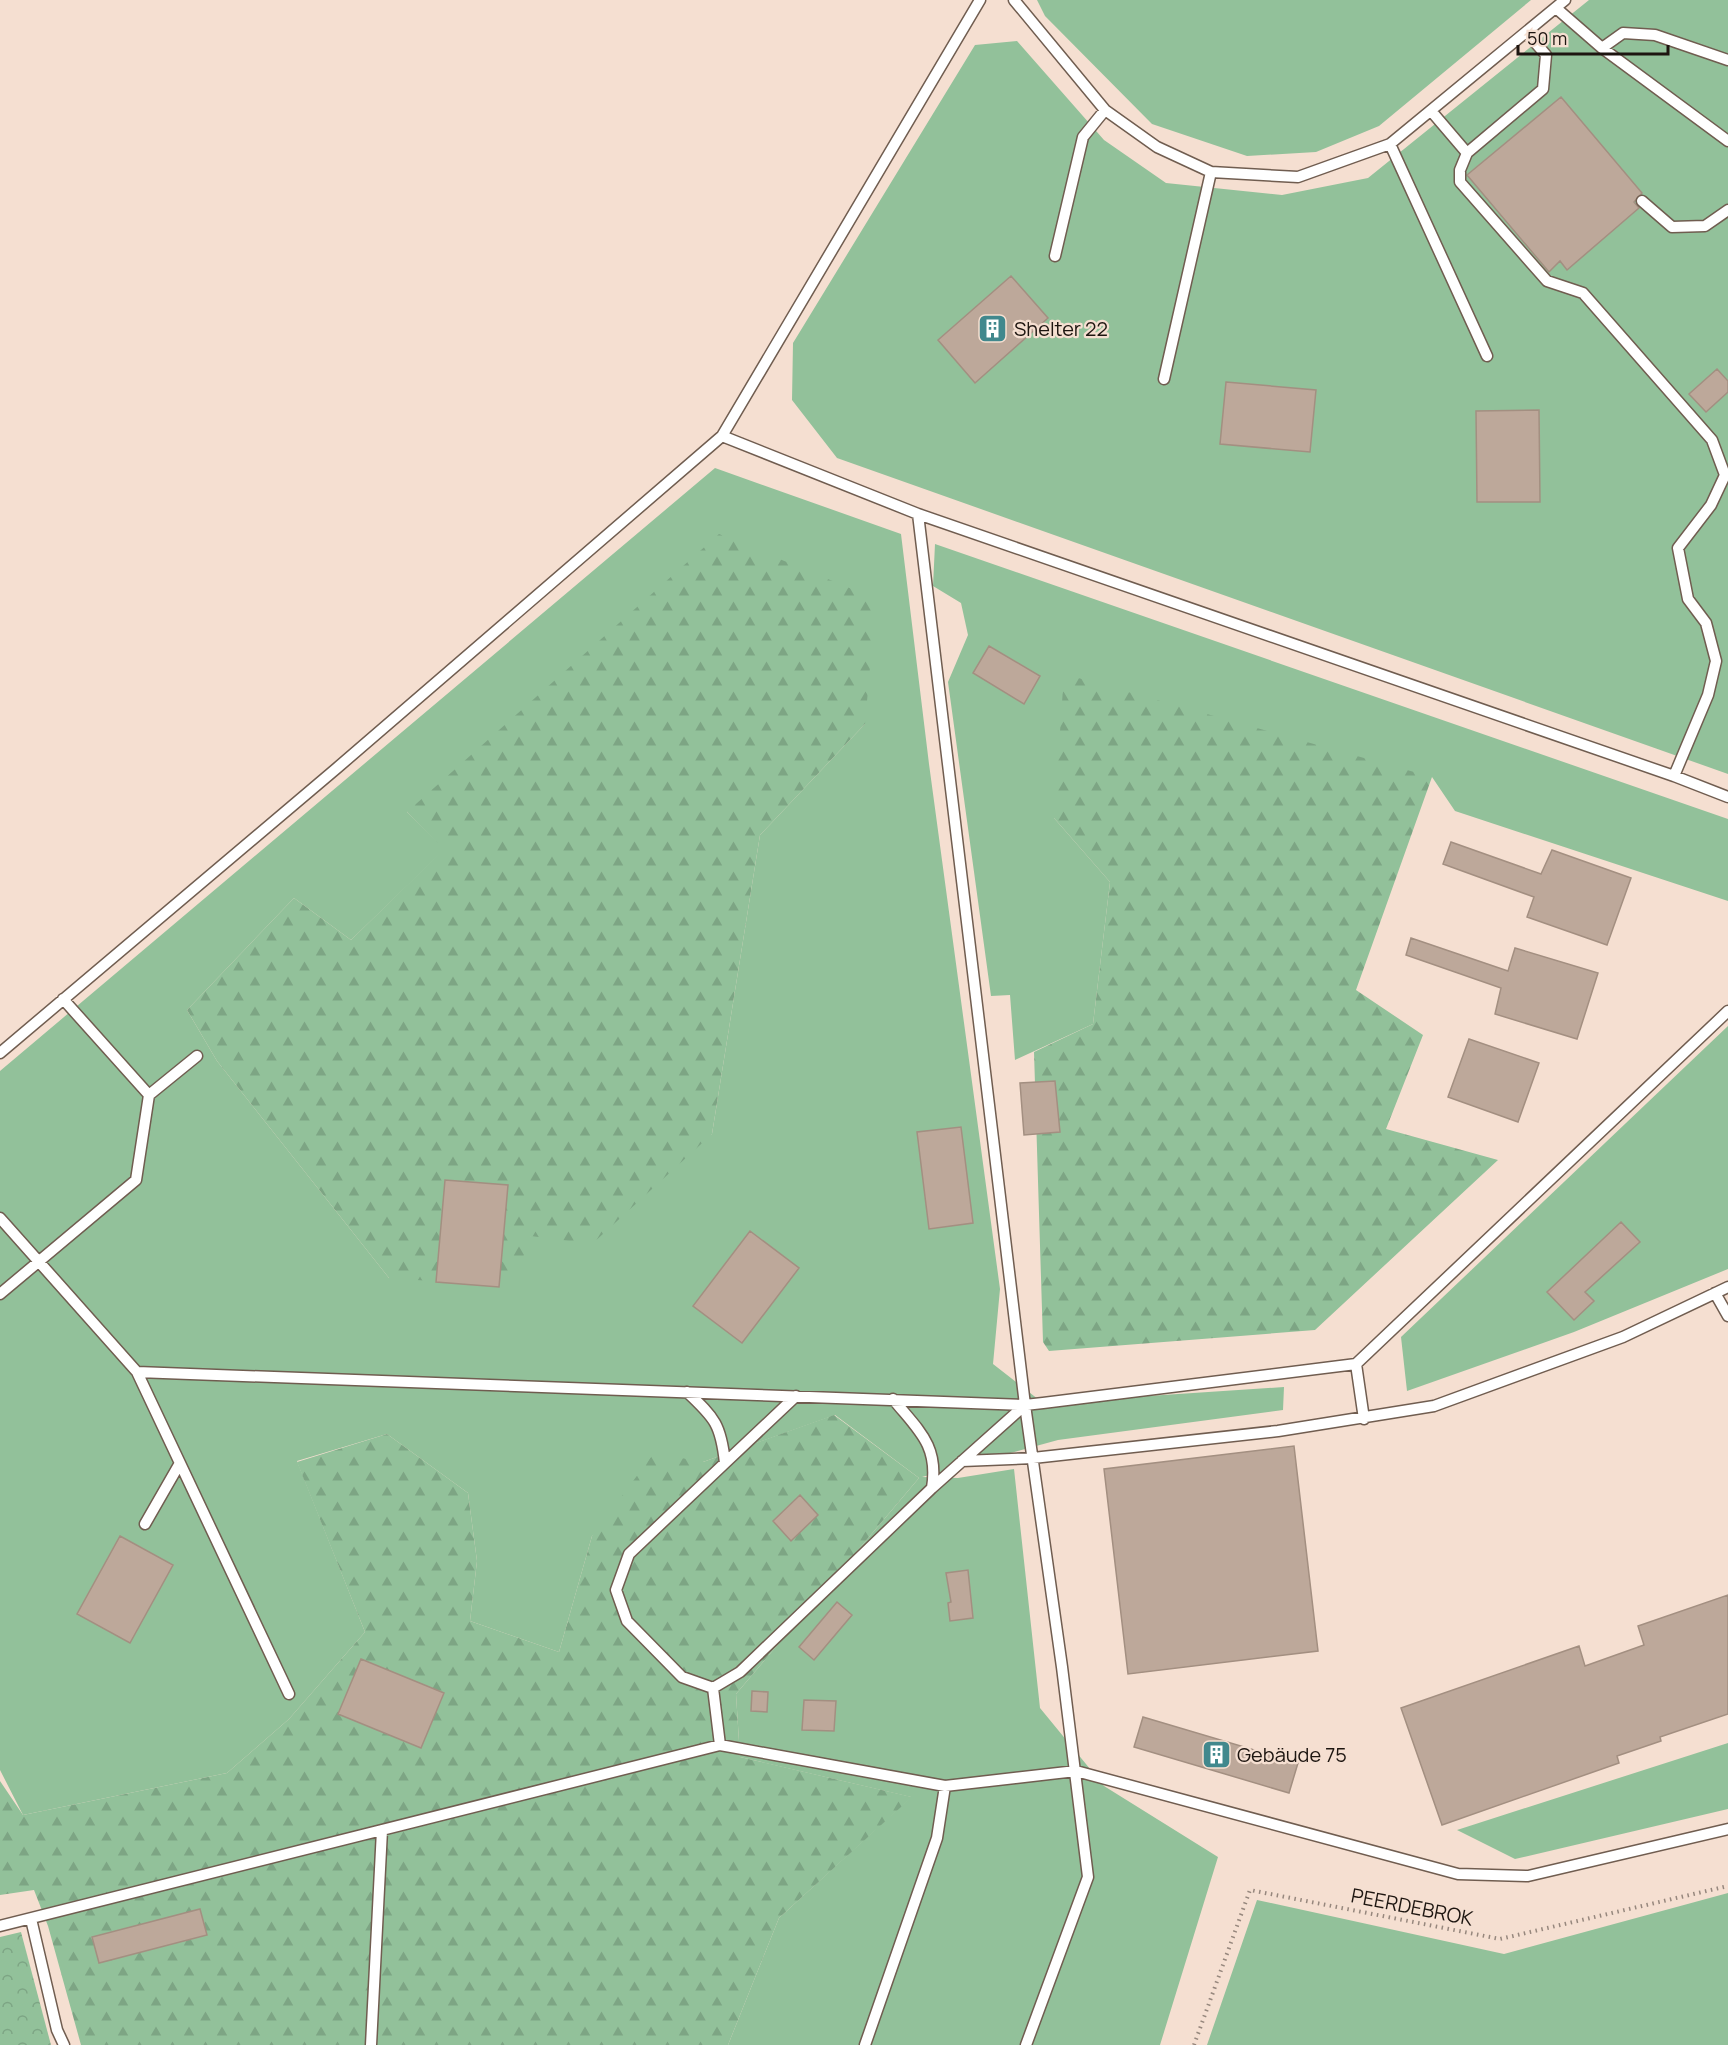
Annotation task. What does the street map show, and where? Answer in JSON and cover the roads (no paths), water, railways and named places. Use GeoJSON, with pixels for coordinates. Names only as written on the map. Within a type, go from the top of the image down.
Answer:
{"type":"FeatureCollection","features":[{"type":"Feature","properties":{"kind":"lane"},"geometry":{"type":"LineString","coordinates":[[0,1053],[337,768],[722,436],[981,0]]}},
{"type":"Feature","properties":{"kind":"lane"},"geometry":{"type":"LineString","coordinates":[[1014,0],[1105,110],[1157,147],[1211,172],[1298,177],[1390,144],[1432,112],[1565,0]]}},
{"type":"Feature","properties":{"kind":"lane"},"geometry":{"type":"LineString","coordinates":[[1556,9],[1602,48],[1728,141]]}},
{"type":"Feature","properties":{"kind":"lane"},"geometry":{"type":"LineString","coordinates":[[1527,33],[1546,55],[1543,89],[1467,153],[1460,170],[1460,182],[1547,281],[1583,293],[1712,440],[1725,475],[1711,505],[1678,548],[1688,598],[1706,623],[1716,661],[1708,695],[1674,776]]}},
{"type":"Feature","properties":{"kind":"lane"},"geometry":{"type":"LineString","coordinates":[[1602,48],[1623,33],[1655,35],[1728,60]]}},
{"type":"Feature","properties":{"kind":"lane"},"geometry":{"type":"LineString","coordinates":[[1054,256],[1083,136],[1105,110]]}},
{"type":"Feature","properties":{"kind":"lane"},"geometry":{"type":"LineString","coordinates":[[1432,112],[1467,153]]}},
{"type":"Feature","properties":{"kind":"lane"},"geometry":{"type":"LineString","coordinates":[[1390,144],[1487,356]]}},
{"type":"Feature","properties":{"kind":"lane"},"geometry":{"type":"LineString","coordinates":[[1164,379],[1211,172]]}},
{"type":"Feature","properties":{"kind":"lane"},"geometry":{"type":"LineString","coordinates":[[1642,201],[1672,227],[1705,226],[1728,210]]}},
{"type":"Feature","properties":{"kind":"lane"},"geometry":{"type":"LineString","coordinates":[[722,436],[918,514],[1674,776],[1728,797]]}},
{"type":"Feature","properties":{"kind":"lane"},"geometry":{"type":"LineString","coordinates":[[918,514],[1025,1405],[1076,1771],[1088,1877],[1026,2045]]}},
{"type":"Feature","properties":{"kind":"lane"},"geometry":{"type":"LineString","coordinates":[[63,999],[149,1095]]}},
{"type":"Feature","properties":{"kind":"lane"},"geometry":{"type":"LineString","coordinates":[[137,1372],[1025,1405],[1356,1364],[1728,1011]]}},
{"type":"Feature","properties":{"kind":"lane"},"geometry":{"type":"LineString","coordinates":[[0,1293],[136,1180],[149,1095],[198,1056]]}},
{"type":"Feature","properties":{"kind":"lane"},"geometry":{"type":"LineString","coordinates":[[0,1218],[137,1372],[289,1694]]}},
{"type":"Feature","properties":{"kind":"lane"},"geometry":{"type":"LineString","coordinates":[[962,1461],[1033,1458],[1278,1431],[1434,1406],[1623,1337],[1728,1287]]}},
{"type":"Feature","properties":{"kind":"lane"},"geometry":{"type":"LineString","coordinates":[[1714,1293],[1728,1316]]}},
{"type":"Feature","properties":{"kind":"lane"},"geometry":{"type":"LineString","coordinates":[[1356,1364],[1364,1419]]}},
{"type":"Feature","properties":{"kind":"lane"},"geometry":{"type":"LineString","coordinates":[[687,1392],[711,1414],[722,1435],[725,1463]]}},
{"type":"Feature","properties":{"kind":"lane"},"geometry":{"type":"LineString","coordinates":[[713,1688],[682,1677],[674,1669],[627,1621],[616,1590],[628,1554],[796,1396]]}},
{"type":"Feature","properties":{"kind":"lane"},"geometry":{"type":"LineString","coordinates":[[893,1399],[927,1441],[936,1466],[932,1488]]}},
{"type":"Feature","properties":{"kind":"lane"},"geometry":{"type":"LineString","coordinates":[[713,1688],[740,1672],[932,1488],[1025,1405]]}},
{"type":"Feature","properties":{"kind":"lane"},"geometry":{"type":"LineString","coordinates":[[145,1524],[180,1463]]}},
{"type":"Feature","properties":{"kind":"lane"},"geometry":{"type":"LineString","coordinates":[[713,1688],[720,1745]]}},
{"type":"Feature","properties":{"kind":"lane"},"geometry":{"type":"LineString","coordinates":[[0,1926],[720,1745],[945,1786],[1076,1771],[1458,1874],[1528,1876],[1728,1829]]}},
{"type":"Feature","properties":{"kind":"lane"},"geometry":{"type":"LineString","coordinates":[[865,2045],[937,1838],[945,1786]]}},
{"type":"Feature","properties":{"kind":"lane"},"geometry":{"type":"LineString","coordinates":[[371,2045],[382,1830]]}},
{"type":"Feature","properties":{"kind":"lane"},"geometry":{"type":"LineString","coordinates":[[31,1919],[57,2030],[64,2045]]}},
{"type":"Feature","properties":{"kind":"place","name":"Shelter 22"},"geometry":{"type":"Point","coordinates":[993,329]}},
{"type":"Feature","properties":{"kind":"place","name":"Gebäude 75"},"geometry":{"type":"Point","coordinates":[1216,1755]}}]}
